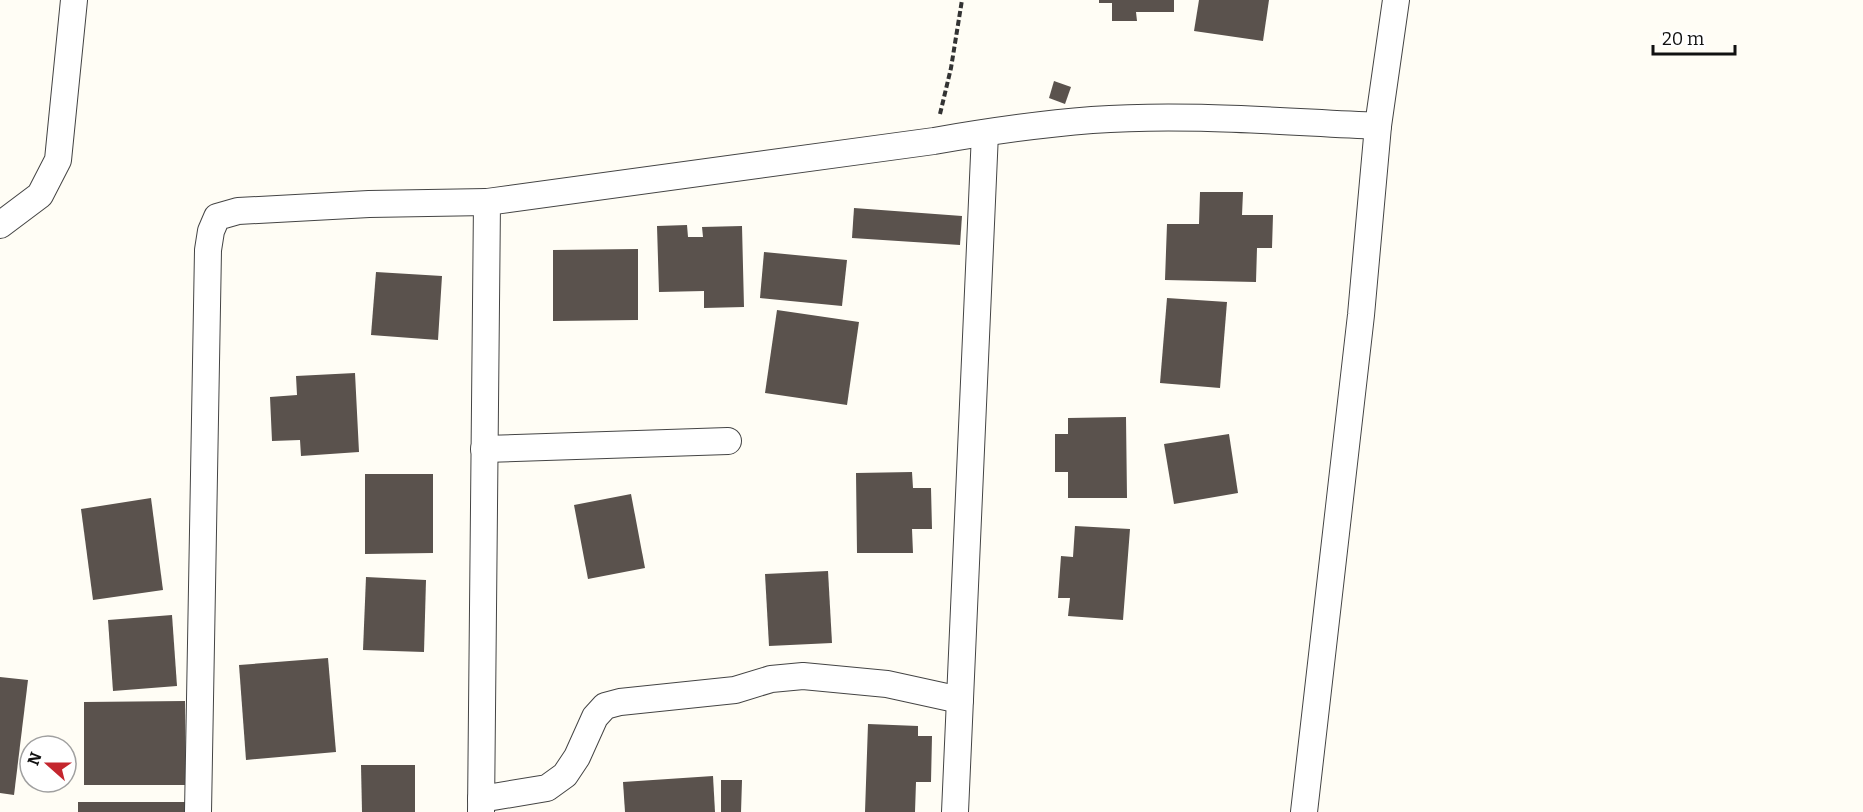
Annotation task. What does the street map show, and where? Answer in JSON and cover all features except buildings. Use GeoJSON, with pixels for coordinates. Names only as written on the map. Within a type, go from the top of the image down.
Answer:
{"type":"FeatureCollection","features":[{"type":"Feature","properties":{"kind":"street"},"geometry":{"type":"LineString","coordinates":[[0,225],[40,195],[58,160],[74,0]]}},
{"type":"Feature","properties":{"kind":"street"},"geometry":{"type":"LineString","coordinates":[[1304,812],[1361,315],[1378,126],[1396,0]]}},
{"type":"Feature","properties":{"kind":"street"},"geometry":{"type":"LineString","coordinates":[[198,812],[208,250],[211,231],[218,216],[238,211],[369,204],[487,202],[1092,120],[1213,118],[1378,126]]}},
{"type":"Feature","properties":{"kind":"street"},"geometry":{"type":"LineString","coordinates":[[955,812],[985,133]]}},
{"type":"Feature","properties":{"kind":"street"},"geometry":{"type":"LineString","coordinates":[[487,202],[481,806],[547,788],[565,775],[577,757],[595,717],[605,706],[620,702],[735,690],[771,679],[804,676],[887,684],[960,700]]}},
{"type":"Feature","properties":{"kind":"street"},"geometry":{"type":"LineString","coordinates":[[484,449],[728,441]]}},
{"type":"Feature","properties":{"kind":"path"},"geometry":{"type":"LineString","coordinates":[[934,141],[951,68],[962,0]]}}]}
